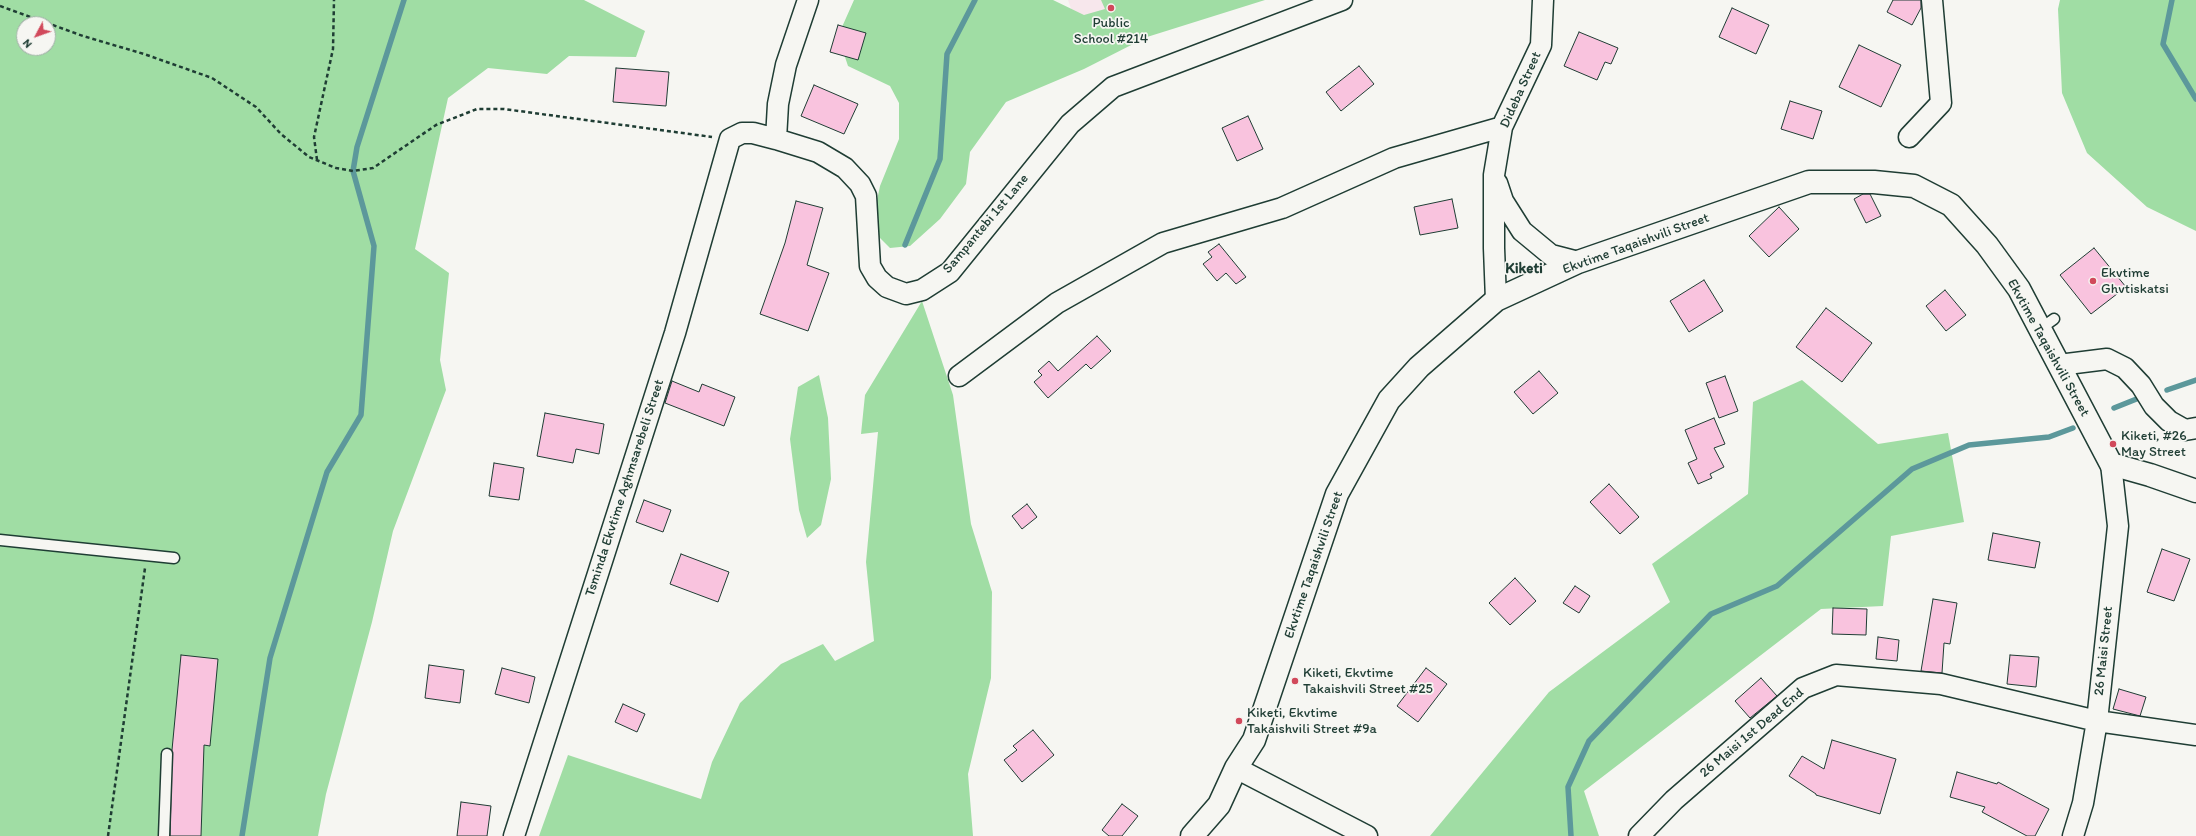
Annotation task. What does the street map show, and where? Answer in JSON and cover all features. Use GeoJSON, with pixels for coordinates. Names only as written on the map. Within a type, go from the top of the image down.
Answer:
{"type":"FeatureCollection","features":[{"type":"Feature","properties":{"kind":"street"},"geometry":{"type":"LineString","coordinates":[[776,139],[778,104],[786,65],[808,0]]}},
{"type":"Feature","properties":{"kind":"street","name":"Sampantebi 1st Lane"},"geometry":{"type":"LineString","coordinates":[[730,139],[742,133],[753,133],[818,152],[845,168],[860,184],[866,196],[870,266],[877,278],[888,287],[906,294],[922,290],[950,272],[1070,124],[1113,87],[1342,0]]}},
{"type":"Feature","properties":{"kind":"street","name":"Dideba Street"},"geometry":{"type":"LineString","coordinates":[[1496,300],[1494,175],[1502,127],[1541,45],[1543,0]]}},
{"type":"Feature","properties":{"kind":"street"},"geometry":{"type":"LineString","coordinates":[[1908,137],[1941,103],[1932,0]]}},
{"type":"Feature","properties":{"kind":"street"},"geometry":{"type":"LineString","coordinates":[[959,376],[1057,303],[1163,243],[1282,208],[1394,158],[1502,127]]}},
{"type":"Feature","properties":{"kind":"street","name":"Tsminda Ekvtime Aghmsarebeli Street"},"geometry":{"type":"LineString","coordinates":[[514,836],[675,334],[730,139]]}},
{"type":"Feature","properties":{"kind":"street"},"geometry":{"type":"LineString","coordinates":[[1494,175],[1503,201],[1522,231],[1551,255],[1578,262]]}},
{"type":"Feature","properties":{"kind":"street","name":"Ekvtime Taqaishvili Street"},"geometry":{"type":"LineString","coordinates":[[1192,836],[1219,805],[1236,768],[1254,740],[1337,494],[1389,400],[1419,367],[1496,300],[1578,262],[1809,182],[1874,182],[1914,186],[1951,205],[1987,245],[2019,290],[2047,324],[2059,365],[2111,464]]}},
{"type":"Feature","properties":{"kind":"street"},"geometry":{"type":"LineString","coordinates":[[2059,365],[2107,359],[2125,368],[2141,385],[2154,406],[2169,421],[2185,430],[2196,428]]}},
{"type":"Feature","properties":{"kind":"street"},"geometry":{"type":"LineString","coordinates":[[2111,464],[2150,475],[2196,491]]}},
{"type":"Feature","properties":{"kind":"street","name":"26 Maisi Street"},"geometry":{"type":"LineString","coordinates":[[2073,836],[2083,803],[2097,721],[2118,526],[2111,464]]}},
{"type":"Feature","properties":{"kind":"street","name":"26 Maisi 1st Dead End"},"geometry":{"type":"LineString","coordinates":[[1639,836],[1674,800],[1803,688],[1836,675],[1941,684],[2097,721],[2196,735]]}},
{"type":"Feature","properties":{"kind":"street"},"geometry":{"type":"LineString","coordinates":[[1236,768],[1367,836]]}},
{"type":"Feature","properties":{"kind":"lane"},"geometry":{"type":"LineString","coordinates":[[0,540],[174,558]]}},
{"type":"Feature","properties":{"kind":"lane"},"geometry":{"type":"LineString","coordinates":[[164,836],[167,754]]}},
{"type":"Feature","properties":{"kind":"path"},"geometry":{"type":"LineString","coordinates":[[317,160],[314,137],[333,49],[334,0]]}},
{"type":"Feature","properties":{"kind":"path"},"geometry":{"type":"LineString","coordinates":[[0,6],[83,36],[144,54],[212,78],[256,107],[281,134],[309,157],[336,168],[353,171],[373,168],[436,125],[478,109],[504,109],[730,139]]}},
{"type":"Feature","properties":{"kind":"path"},"geometry":{"type":"LineString","coordinates":[[108,836],[147,555]]}},
{"type":"Feature","properties":{"kind":"shaded area","name":"Public School #214"},"geometry":{"type":"Polygon","coordinates":[[[1068,0],[1172,0],[1107,26],[1074,17],[1068,0]]]}},
{"type":"Feature","properties":{"kind":"green space"},"geometry":{"type":"Polygon","coordinates":[[[0,0],[584,0],[645,31],[636,57],[569,56],[547,74],[488,68],[448,98],[415,249],[449,273],[440,360],[446,390],[393,531],[372,622],[326,794],[318,836],[0,836],[0,0]]]}},
{"type":"Feature","properties":{"kind":"green space"},"geometry":{"type":"Polygon","coordinates":[[[854,0],[1053,0],[1084,15],[1105,9],[1101,0],[1265,0],[1147,37],[1084,69],[1006,102],[970,152],[966,184],[940,219],[910,246],[890,248],[871,229],[880,186],[899,139],[899,103],[890,86],[848,66],[838,36],[854,0]]]}},
{"type":"Feature","properties":{"kind":"green space"},"geometry":{"type":"Polygon","coordinates":[[[2060,0],[2196,0],[2196,231],[2147,207],[2087,153],[2062,93],[2058,9],[2060,0]]]}},
{"type":"Feature","properties":{"kind":"green space"},"geometry":{"type":"Polygon","coordinates":[[[922,301],[953,395],[971,524],[992,592],[991,678],[968,774],[973,836],[539,836],[568,755],[701,799],[712,762],[740,703],[781,664],[823,644],[835,661],[874,641],[866,562],[878,432],[861,434],[865,395],[922,301]]]}},
{"type":"Feature","properties":{"kind":"green space"},"geometry":{"type":"Polygon","coordinates":[[[819,375],[828,418],[831,479],[821,525],[807,538],[799,510],[790,439],[798,387],[819,375]]]}},
{"type":"Feature","properties":{"kind":"green space"},"geometry":{"type":"Polygon","coordinates":[[[1802,380],[1878,444],[1948,433],[1964,522],[1891,536],[1883,606],[1821,609],[1584,791],[1599,836],[1430,836],[1549,692],[1670,602],[1652,564],[1748,494],[1753,402],[1802,380]]]}},
{"type":"Feature","properties":{"kind":"building"},"geometry":{"type":"Polygon","coordinates":[[[1893,0],[1921,0],[1921,8],[1912,25],[1887,12],[1893,0]]]}},
{"type":"Feature","properties":{"kind":"building"},"geometry":{"type":"Polygon","coordinates":[[[1732,8],[1769,25],[1756,54],[1719,37],[1732,8]]]}},
{"type":"Feature","properties":{"kind":"building"},"geometry":{"type":"Polygon","coordinates":[[[838,25],[866,33],[858,60],[830,52],[838,25]]]}},
{"type":"Feature","properties":{"kind":"building"},"geometry":{"type":"Polygon","coordinates":[[[1579,32],[1618,48],[1611,64],[1605,62],[1597,80],[1564,66],[1579,32]]]}},
{"type":"Feature","properties":{"kind":"building"},"geometry":{"type":"Polygon","coordinates":[[[1859,45],[1901,65],[1881,107],[1839,87],[1859,45]]]}},
{"type":"Feature","properties":{"kind":"building"},"geometry":{"type":"Polygon","coordinates":[[[1359,66],[1374,84],[1341,111],[1326,92],[1359,66]]]}},
{"type":"Feature","properties":{"kind":"building"},"geometry":{"type":"Polygon","coordinates":[[[616,68],[669,72],[666,106],[613,102],[616,68]]]}},
{"type":"Feature","properties":{"kind":"building"},"geometry":{"type":"Polygon","coordinates":[[[814,85],[858,104],[844,134],[801,116],[814,85]]]}},
{"type":"Feature","properties":{"kind":"building"},"geometry":{"type":"Polygon","coordinates":[[[1790,101],[1822,111],[1813,139],[1781,129],[1790,101]]]}},
{"type":"Feature","properties":{"kind":"building"},"geometry":{"type":"Polygon","coordinates":[[[1248,116],[1263,149],[1237,161],[1222,128],[1248,116]]]}},
{"type":"Feature","properties":{"kind":"building"},"geometry":{"type":"Polygon","coordinates":[[[1863,194],[1870,194],[1881,216],[1866,223],[1854,199],[1863,194]]]}},
{"type":"Feature","properties":{"kind":"building"},"geometry":{"type":"Polygon","coordinates":[[[1452,199],[1458,228],[1420,235],[1414,207],[1452,199]]]}},
{"type":"Feature","properties":{"kind":"building"},"geometry":{"type":"Polygon","coordinates":[[[796,201],[823,208],[807,265],[829,273],[808,331],[760,314],[785,243],[796,201]]]}},
{"type":"Feature","properties":{"kind":"building"},"geometry":{"type":"Polygon","coordinates":[[[1779,207],[1799,229],[1769,257],[1749,236],[1779,207]]]}},
{"type":"Feature","properties":{"kind":"building"},"geometry":{"type":"Polygon","coordinates":[[[1219,244],[1246,277],[1236,284],[1226,273],[1217,281],[1203,264],[1212,257],[1208,252],[1219,244]]]}},
{"type":"Feature","properties":{"kind":"building","name":"Ekvtime Ghvtiskatsi"},"geometry":{"type":"Polygon","coordinates":[[[2094,248],[2126,287],[2091,314],[2060,275],[2094,248]]]}},
{"type":"Feature","properties":{"kind":"building"},"geometry":{"type":"Polygon","coordinates":[[[1704,280],[1723,311],[1689,332],[1670,301],[1704,280]]]}},
{"type":"Feature","properties":{"kind":"building"},"geometry":{"type":"Polygon","coordinates":[[[1945,290],[1966,315],[1946,331],[1926,306],[1945,290]]]}},
{"type":"Feature","properties":{"kind":"building"},"geometry":{"type":"Polygon","coordinates":[[[1826,308],[1872,343],[1842,382],[1796,347],[1826,308]]]}},
{"type":"Feature","properties":{"kind":"building"},"geometry":{"type":"Polygon","coordinates":[[[1097,336],[1111,351],[1091,369],[1086,364],[1048,398],[1034,382],[1042,375],[1038,371],[1049,361],[1058,371],[1097,336]]]}},
{"type":"Feature","properties":{"kind":"building"},"geometry":{"type":"Polygon","coordinates":[[[1539,371],[1558,393],[1533,414],[1514,392],[1539,371]]]}},
{"type":"Feature","properties":{"kind":"building"},"geometry":{"type":"Polygon","coordinates":[[[1725,376],[1738,411],[1719,418],[1706,383],[1725,376]]]}},
{"type":"Feature","properties":{"kind":"building"},"geometry":{"type":"Polygon","coordinates":[[[672,381],[699,392],[702,384],[735,397],[724,426],[665,403],[672,381]]]}},
{"type":"Feature","properties":{"kind":"building"},"geometry":{"type":"Polygon","coordinates":[[[545,413],[604,424],[599,454],[576,449],[573,463],[537,456],[545,413]]]}},
{"type":"Feature","properties":{"kind":"building"},"geometry":{"type":"Polygon","coordinates":[[[1714,418],[1725,444],[1714,448],[1724,467],[1710,474],[1712,478],[1698,484],[1688,463],[1697,459],[1685,430],[1714,418]]]}},
{"type":"Feature","properties":{"kind":"building"},"geometry":{"type":"Polygon","coordinates":[[[494,463],[524,468],[519,500],[489,496],[494,463]]]}},
{"type":"Feature","properties":{"kind":"building"},"geometry":{"type":"Polygon","coordinates":[[[1609,484],[1639,517],[1620,534],[1590,502],[1609,484]]]}},
{"type":"Feature","properties":{"kind":"building"},"geometry":{"type":"Polygon","coordinates":[[[644,500],[671,510],[663,532],[636,522],[644,500]]]}},
{"type":"Feature","properties":{"kind":"building"},"geometry":{"type":"Polygon","coordinates":[[[1027,504],[1037,517],[1022,529],[1012,516],[1027,504]]]}},
{"type":"Feature","properties":{"kind":"building"},"geometry":{"type":"Polygon","coordinates":[[[1993,533],[2040,542],[2035,568],[1988,560],[1993,533]]]}},
{"type":"Feature","properties":{"kind":"building"},"geometry":{"type":"Polygon","coordinates":[[[2162,549],[2190,559],[2174,601],[2147,592],[2162,549]]]}},
{"type":"Feature","properties":{"kind":"building"},"geometry":{"type":"Polygon","coordinates":[[[681,554],[729,572],[718,602],[670,584],[681,554]]]}},
{"type":"Feature","properties":{"kind":"building"},"geometry":{"type":"Polygon","coordinates":[[[1515,578],[1536,601],[1510,625],[1489,603],[1515,578]]]}},
{"type":"Feature","properties":{"kind":"building"},"geometry":{"type":"Polygon","coordinates":[[[1575,586],[1590,596],[1579,613],[1563,603],[1575,586]]]}},
{"type":"Feature","properties":{"kind":"building"},"geometry":{"type":"Polygon","coordinates":[[[1933,599],[1957,603],[1950,644],[1944,643],[1942,673],[1921,671],[1933,599]]]}},
{"type":"Feature","properties":{"kind":"building"},"geometry":{"type":"Polygon","coordinates":[[[1833,608],[1867,609],[1866,635],[1832,634],[1833,608]]]}},
{"type":"Feature","properties":{"kind":"building"},"geometry":{"type":"Polygon","coordinates":[[[1878,637],[1899,640],[1897,661],[1876,659],[1878,637]]]}},
{"type":"Feature","properties":{"kind":"building"},"geometry":{"type":"Polygon","coordinates":[[[181,655],[218,659],[210,746],[204,745],[201,836],[170,836],[172,750],[181,655]]]}},
{"type":"Feature","properties":{"kind":"building"},"geometry":{"type":"Polygon","coordinates":[[[2010,655],[2039,657],[2036,687],[2007,684],[2010,655]]]}},
{"type":"Feature","properties":{"kind":"building"},"geometry":{"type":"Polygon","coordinates":[[[429,665],[464,670],[460,703],[425,698],[429,665]]]}},
{"type":"Feature","properties":{"kind":"building"},"geometry":{"type":"Polygon","coordinates":[[[502,668],[535,677],[529,703],[495,694],[502,668]]]}},
{"type":"Feature","properties":{"kind":"building"},"geometry":{"type":"Polygon","coordinates":[[[1426,668],[1447,684],[1418,722],[1397,706],[1426,668]]]}},
{"type":"Feature","properties":{"kind":"building"},"geometry":{"type":"Polygon","coordinates":[[[1761,678],[1777,696],[1750,718],[1735,701],[1761,678]]]}},
{"type":"Feature","properties":{"kind":"building"},"geometry":{"type":"Polygon","coordinates":[[[2119,689],[2146,697],[2140,716],[2113,709],[2119,689]]]}},
{"type":"Feature","properties":{"kind":"building"},"geometry":{"type":"Polygon","coordinates":[[[623,704],[645,714],[637,732],[615,722],[623,704]]]}},
{"type":"Feature","properties":{"kind":"building"},"geometry":{"type":"Polygon","coordinates":[[[1033,730],[1054,755],[1022,782],[1004,760],[1017,750],[1013,746],[1033,730]]]}},
{"type":"Feature","properties":{"kind":"building"},"geometry":{"type":"Polygon","coordinates":[[[1832,740],[1896,759],[1880,814],[1816,795],[1789,776],[1802,756],[1824,769],[1832,740]]]}},
{"type":"Feature","properties":{"kind":"building"},"geometry":{"type":"Polygon","coordinates":[[[1957,772],[1997,784],[1998,782],[2049,809],[2035,836],[2027,836],[1982,812],[1985,807],[1950,797],[1957,772]]]}},
{"type":"Feature","properties":{"kind":"building"},"geometry":{"type":"Polygon","coordinates":[[[461,802],[491,806],[487,836],[457,836],[461,802]]]}},
{"type":"Feature","properties":{"kind":"building"},"geometry":{"type":"Polygon","coordinates":[[[1122,804],[1138,816],[1122,836],[1109,836],[1102,830],[1122,804]]]}},
{"type":"Feature","properties":{"kind":"waterway"},"geometry":{"type":"LineString","coordinates":[[242,836],[270,658],[327,472],[361,415],[374,246],[353,171],[357,147],[404,0]]}},
{"type":"Feature","properties":{"kind":"waterway"},"geometry":{"type":"LineString","coordinates":[[905,245],[940,159],[947,54],[975,0]]}},
{"type":"Feature","properties":{"kind":"waterway"},"geometry":{"type":"LineString","coordinates":[[2172,0],[2163,44],[2196,99]]}},
{"type":"Feature","properties":{"kind":"waterway"},"geometry":{"type":"LineString","coordinates":[[2167,390],[2196,380]]}},
{"type":"Feature","properties":{"kind":"waterway"},"geometry":{"type":"LineString","coordinates":[[2114,408],[2139,398]]}},
{"type":"Feature","properties":{"kind":"waterway"},"geometry":{"type":"LineString","coordinates":[[1571,836],[1568,787],[1589,741],[1711,614],[1777,586],[1912,469],[1969,445],[2049,437],[2073,428]]}},
{"type":"Feature","properties":{"kind":"place","name":"Public School #214"},"geometry":{"type":"Point","coordinates":[1111,8]}},
{"type":"Feature","properties":{"kind":"place","name":"Ekvtime Ghvtiskatsi"},"geometry":{"type":"Point","coordinates":[2093,281]}},
{"type":"Feature","properties":{"kind":"place","name":"Kiketi, #26 May Street"},"geometry":{"type":"Point","coordinates":[2113,444]}},
{"type":"Feature","properties":{"kind":"place","name":"Kiketi, Ekvtime Takaishvili Street #25"},"geometry":{"type":"Point","coordinates":[1295,681]}},
{"type":"Feature","properties":{"kind":"place","name":"Kiketi, Ekvtime Takaishvili Street #9a"},"geometry":{"type":"Point","coordinates":[1239,721]}},
{"type":"Feature","properties":{"kind":"district","name":"Kiketi"},"geometry":{"type":"Point","coordinates":[1524,269]}}]}
